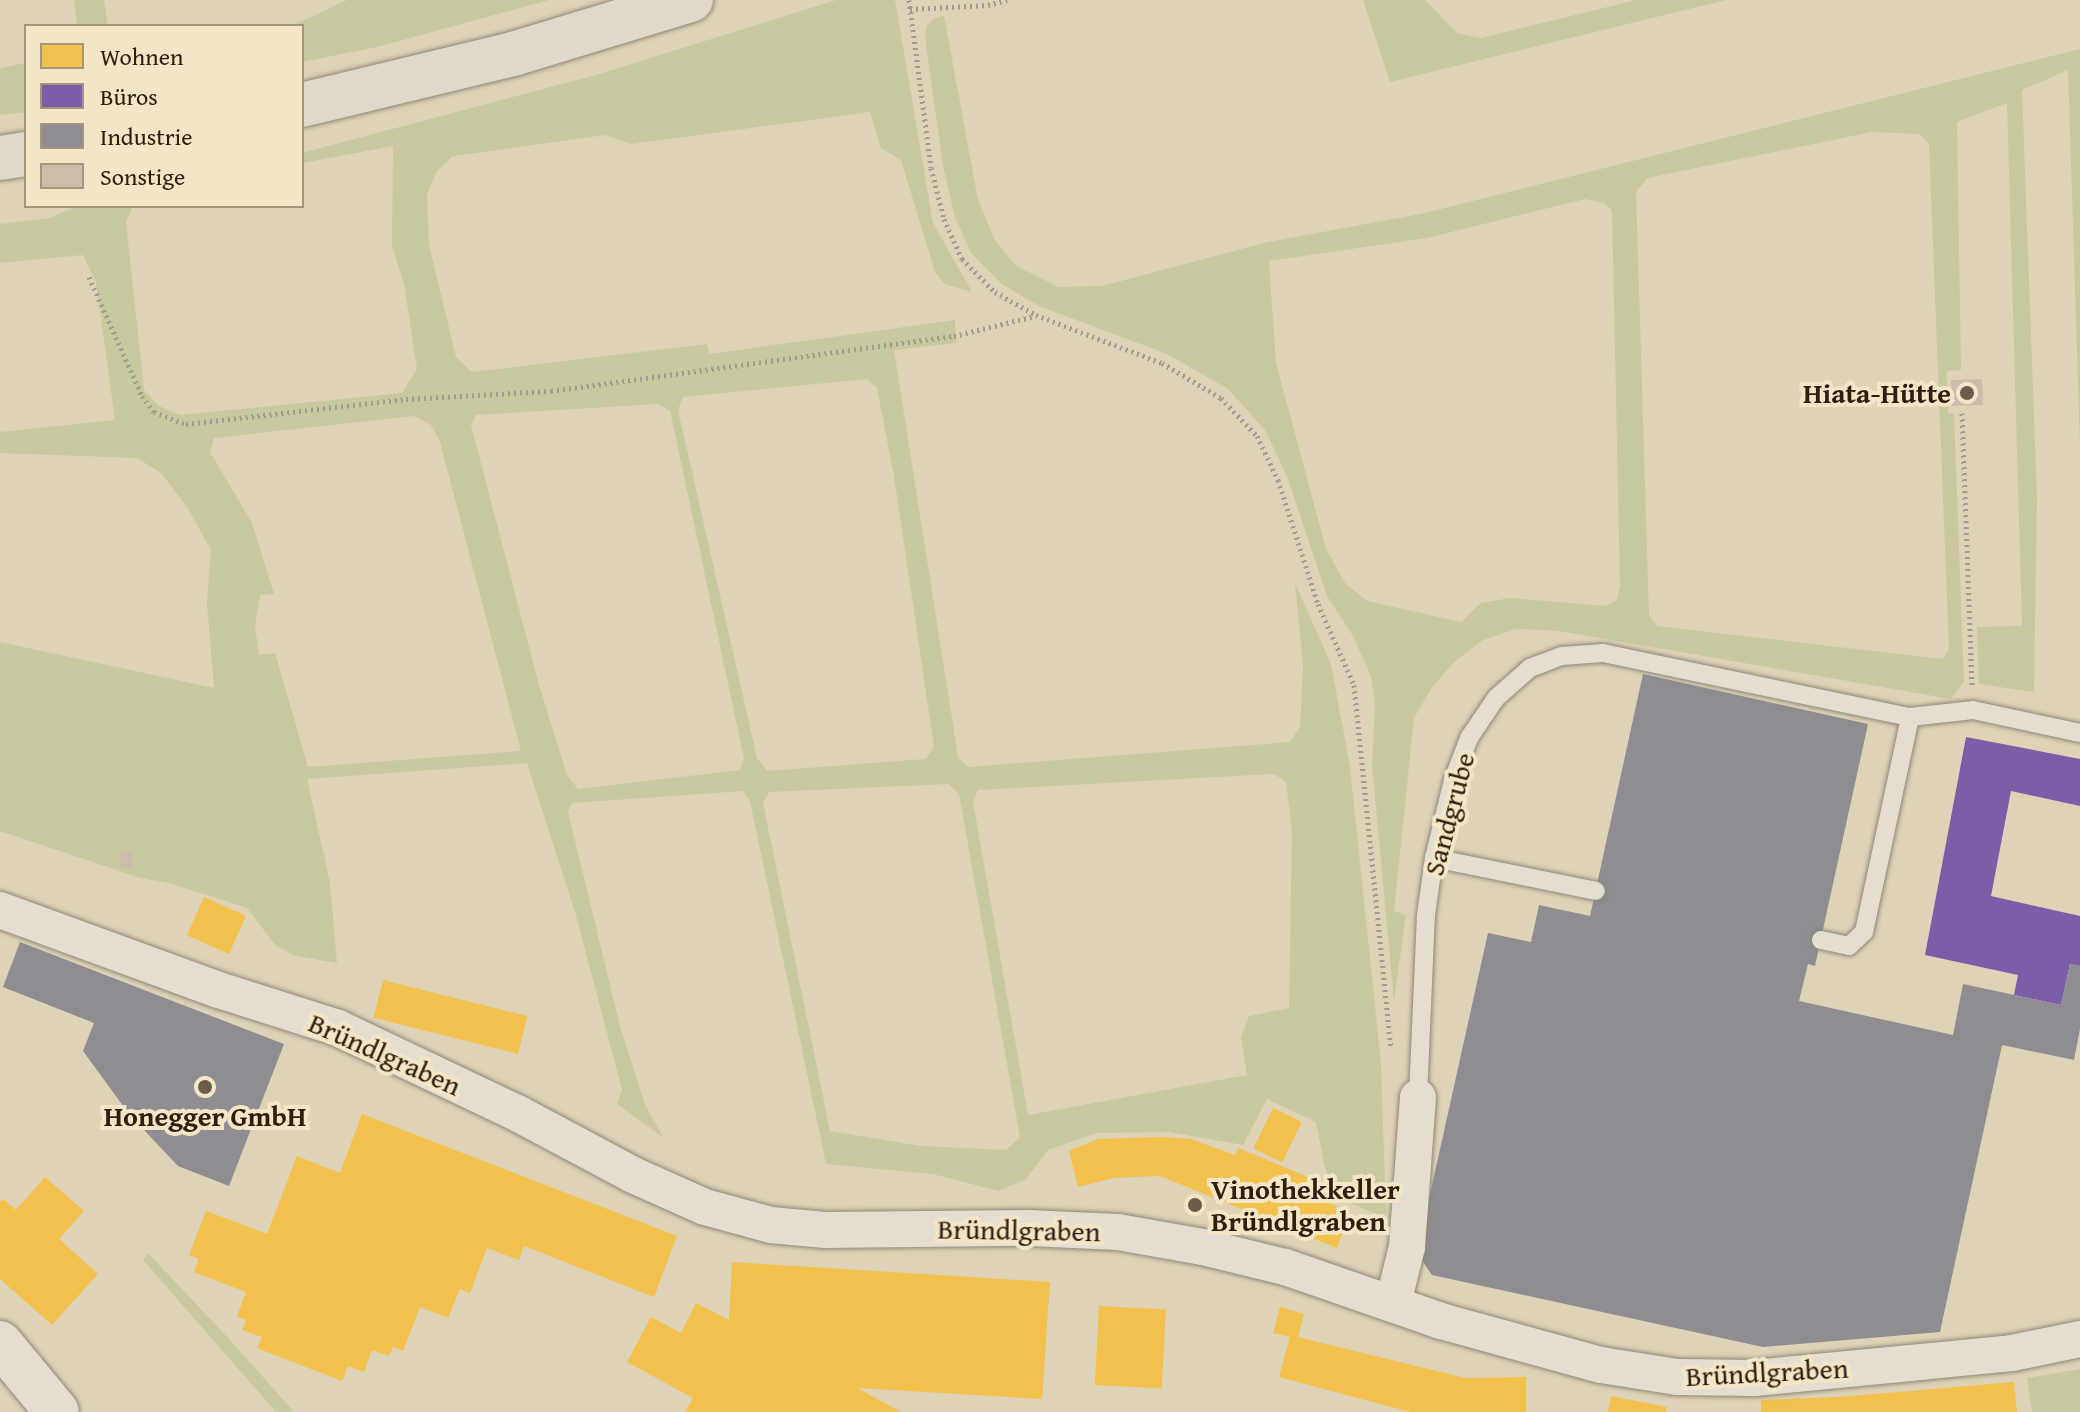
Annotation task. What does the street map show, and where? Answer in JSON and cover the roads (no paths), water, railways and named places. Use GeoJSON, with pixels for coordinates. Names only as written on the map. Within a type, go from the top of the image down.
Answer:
{"type":"FeatureCollection","features":[{"type":"Feature","properties":{"kind":"main road"},"geometry":{"type":"LineString","coordinates":[[304,105],[513,54],[691,0]]}},
{"type":"Feature","properties":{"kind":"main road"},"geometry":{"type":"LineString","coordinates":[[0,158],[24,154]]}},
{"type":"Feature","properties":{"kind":"street","name":"Bründlgraben"},"geometry":{"type":"LineString","coordinates":[[0,910],[216,989],[338,1028],[517,1113],[633,1175],[705,1207],[771,1225],[825,1230],[1028,1228],[1118,1232],[1203,1247],[1285,1267],[1441,1321],[1586,1361],[1677,1377],[1754,1378],[2012,1353],[2080,1339]]}},
{"type":"Feature","properties":{"kind":"street","name":"Sandgrube"},"geometry":{"type":"LineString","coordinates":[[1393,1303],[1407,1247],[1418,1097]]}},
{"type":"Feature","properties":{"kind":"street"},"geometry":{"type":"LineString","coordinates":[[0,1343],[57,1412]]}},
{"type":"Feature","properties":{"kind":"lane","name":"Sandgrube"},"geometry":{"type":"LineString","coordinates":[[1418,1097],[1421,985],[1434,858],[1453,780],[1469,738],[1496,698],[1530,668],[1562,656],[1603,653],[1910,717],[1973,710],[2080,733]]}},
{"type":"Feature","properties":{"kind":"lane"},"geometry":{"type":"LineString","coordinates":[[1821,940],[1849,946],[1864,932],[1910,717]]}},
{"type":"Feature","properties":{"kind":"lane"},"geometry":{"type":"LineString","coordinates":[[1434,858],[1596,891]]}},
{"type":"Feature","properties":{"kind":"place","name":"Hiata-Hütte"},"geometry":{"type":"Point","coordinates":[1967,393]}},
{"type":"Feature","properties":{"kind":"place","name":"Honegger GmbH"},"geometry":{"type":"Point","coordinates":[205,1087]}},
{"type":"Feature","properties":{"kind":"place","name":"Vinothekkeller Bründlgraben"},"geometry":{"type":"Point","coordinates":[1195,1205]}}]}
